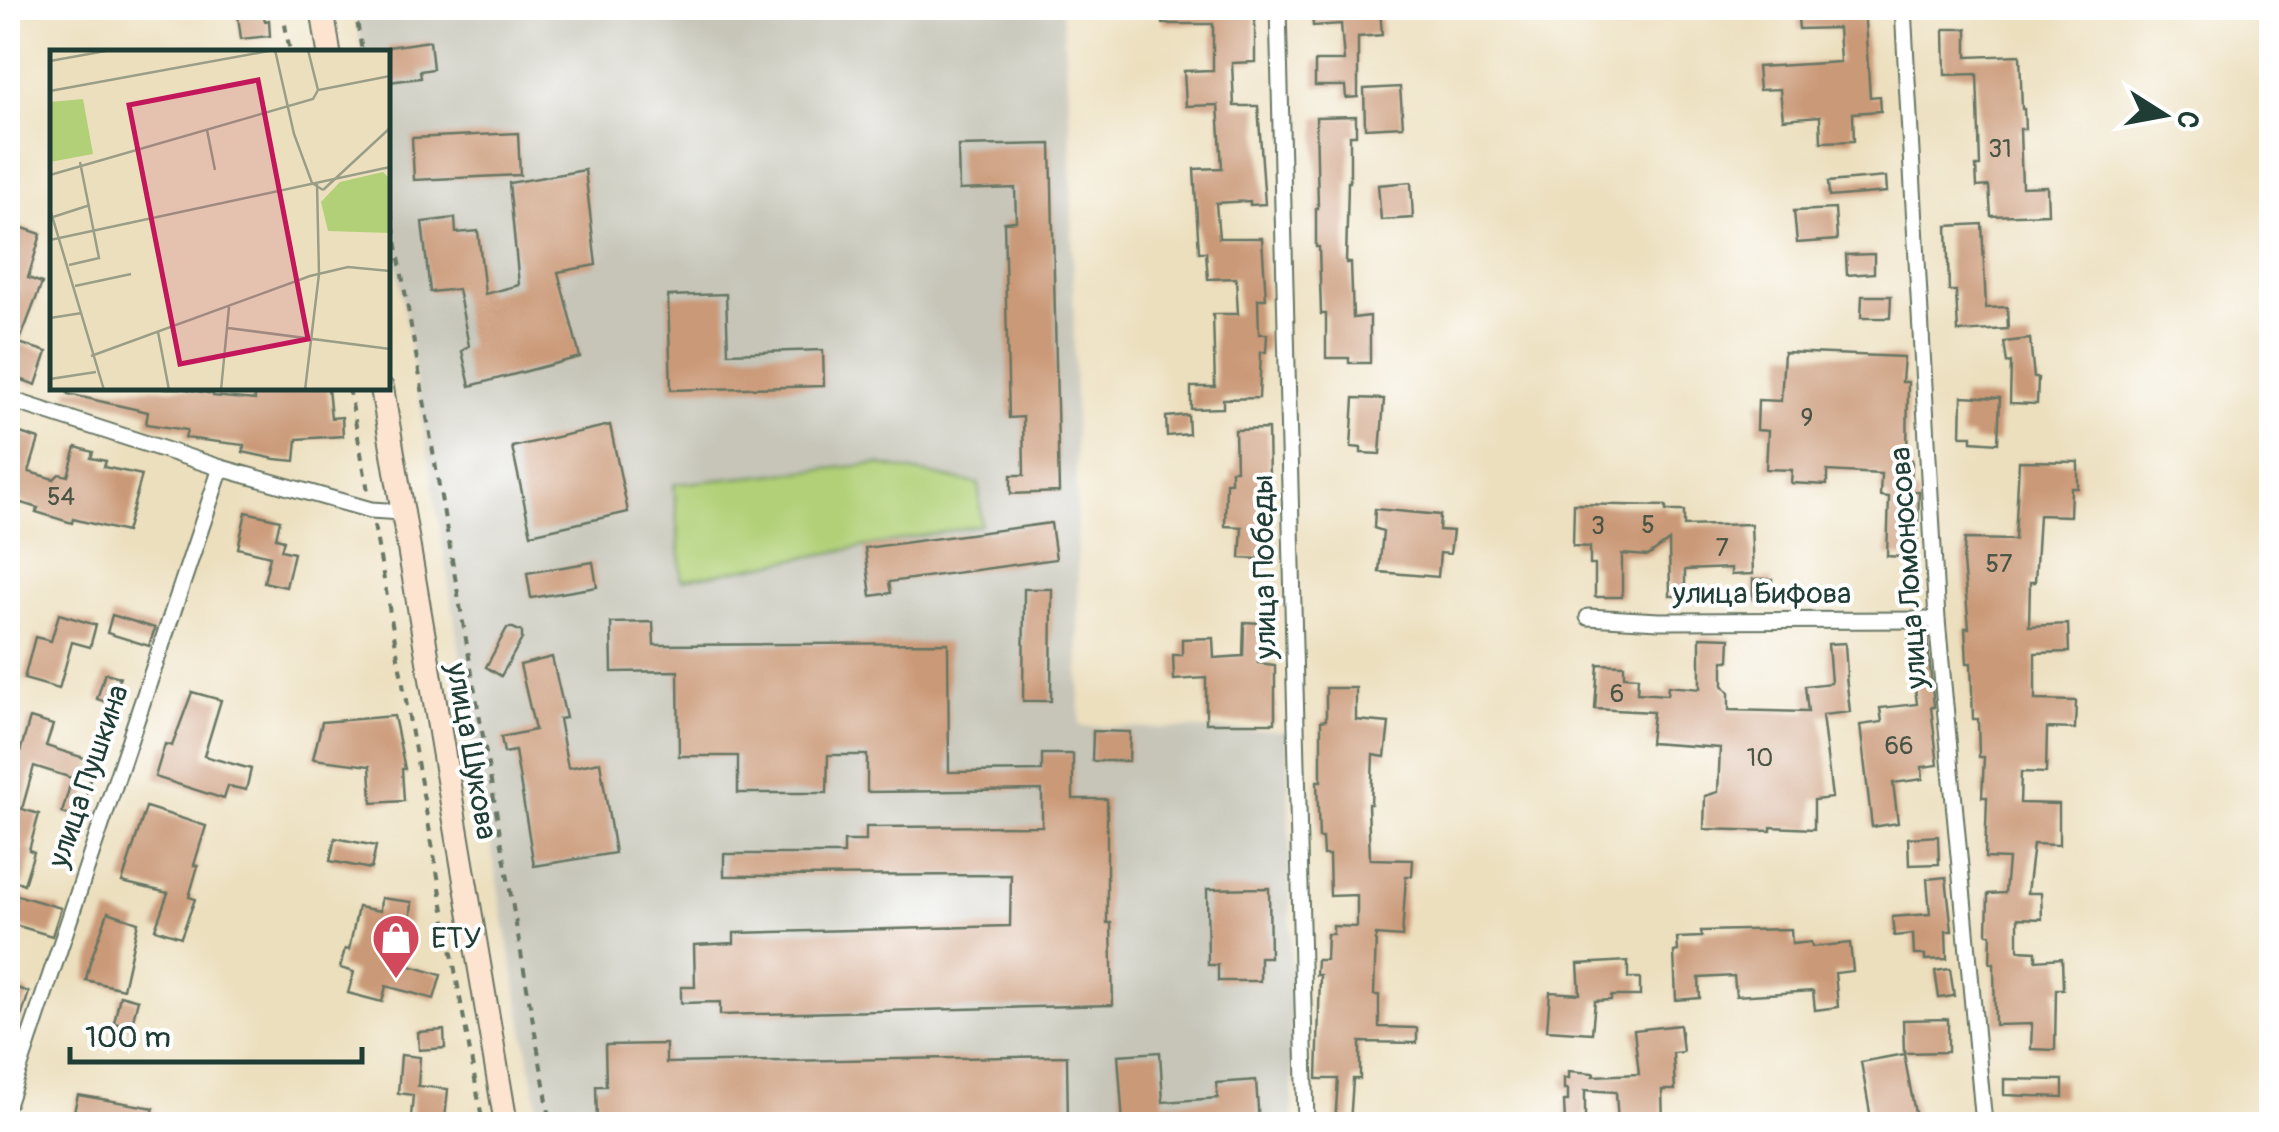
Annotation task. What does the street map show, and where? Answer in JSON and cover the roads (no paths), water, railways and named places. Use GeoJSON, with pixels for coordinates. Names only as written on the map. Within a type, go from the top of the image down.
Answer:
{"type":"FeatureCollection","features":[{"type":"Feature","properties":{"kind":"main road"},"geometry":{"type":"LineString","coordinates":[[322,8],[329,50]]}},
{"type":"Feature","properties":{"kind":"main road","name":"улица Шукова"},"geometry":{"type":"LineString","coordinates":[[382,390],[506,1124]]}},
{"type":"Feature","properties":{"kind":"street","name":"улица Победы"},"geometry":{"type":"LineString","coordinates":[[1278,8],[1306,1124]]}},
{"type":"Feature","properties":{"kind":"street","name":"улица Ломоносова"},"geometry":{"type":"LineString","coordinates":[[1903,8],[1937,620],[1984,1124]]}},
{"type":"Feature","properties":{"kind":"street"},"geometry":{"type":"LineString","coordinates":[[8,399],[221,468],[371,510],[401,512]]}},
{"type":"Feature","properties":{"kind":"street","name":"улица Пушкина"},"geometry":{"type":"LineString","coordinates":[[8,1102],[221,468]]}},
{"type":"Feature","properties":{"kind":"street","name":"улица Бифова"},"geometry":{"type":"LineString","coordinates":[[1588,617],[1937,620]]}},
{"type":"Feature","properties":{"kind":"place","name":"ЕТУ"},"geometry":{"type":"Point","coordinates":[396,980]}}]}
